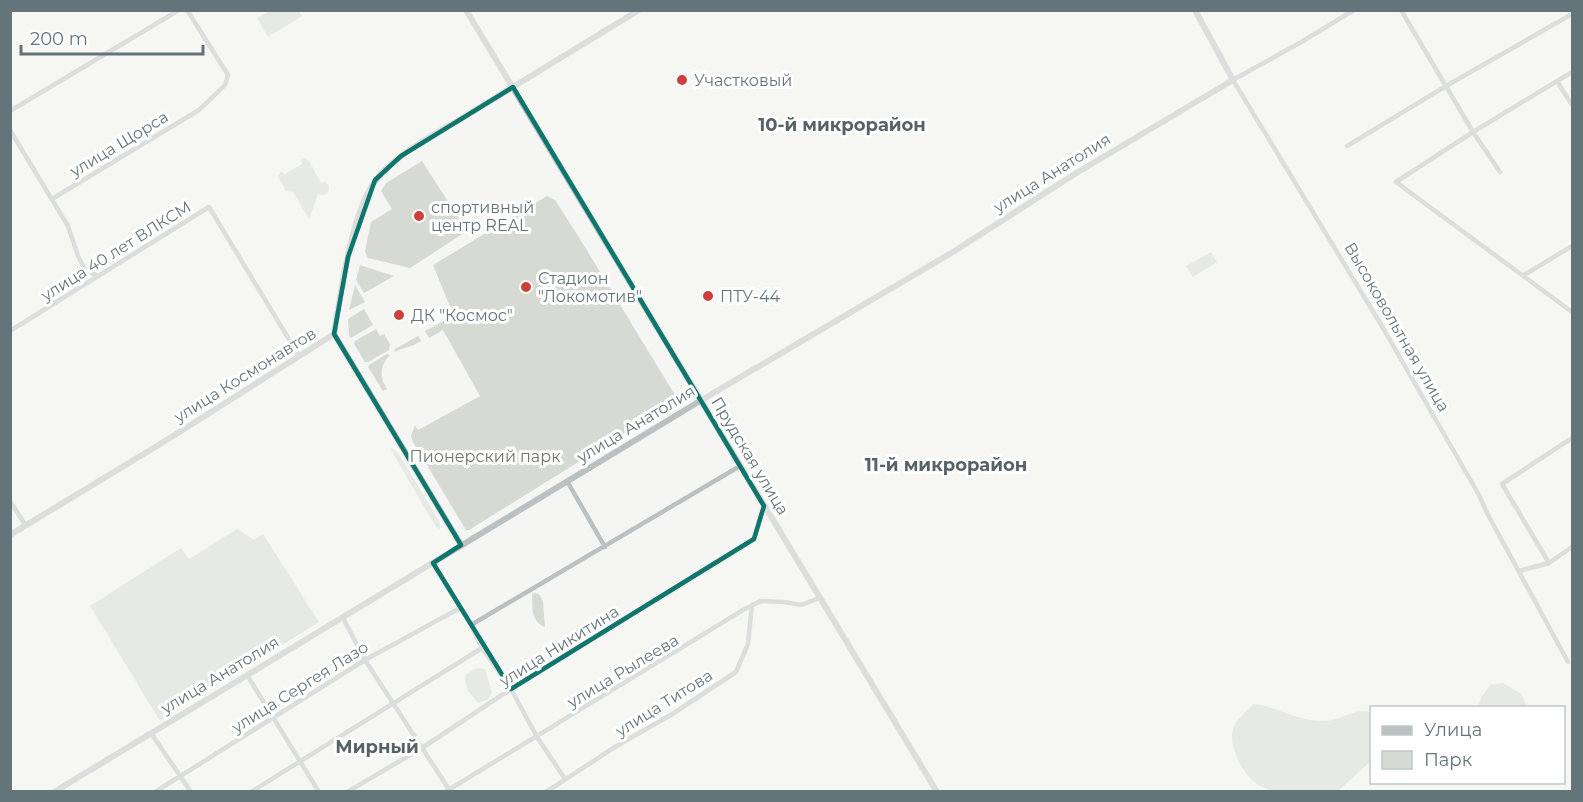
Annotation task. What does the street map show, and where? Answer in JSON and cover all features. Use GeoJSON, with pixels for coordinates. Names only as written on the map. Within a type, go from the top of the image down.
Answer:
{"type":"FeatureCollection","features":[{"type":"Feature","properties":{"kind":"street"},"geometry":{"type":"LineString","coordinates":[[10,111],[179,10]]}},
{"type":"Feature","properties":{"kind":"street","name":"улица Щорса"},"geometry":{"type":"LineString","coordinates":[[52,199],[199,110],[225,85],[228,75],[187,10]]}},
{"type":"Feature","properties":{"kind":"street","name":"Прудская улица"},"geometry":{"type":"LineString","coordinates":[[466,10],[937,792]]}},
{"type":"Feature","properties":{"kind":"street","name":"улица Космонавтов"},"geometry":{"type":"LineString","coordinates":[[10,535],[334,334],[348,257],[363,205],[375,180],[396,160],[639,10]]}},
{"type":"Feature","properties":{"kind":"street","name":"Высоковольтная улица"},"geometry":{"type":"LineString","coordinates":[[1195,10],[1233,80],[1383,328],[1479,495],[1569,662]]}},
{"type":"Feature","properties":{"kind":"street"},"geometry":{"type":"LineString","coordinates":[[1233,80],[1303,42],[1354,10]]}},
{"type":"Feature","properties":{"kind":"street"},"geometry":{"type":"LineString","coordinates":[[1401,10],[1473,132],[1500,172]]}},
{"type":"Feature","properties":{"kind":"street"},"geometry":{"type":"LineString","coordinates":[[1347,146],[1572,14]]}},
{"type":"Feature","properties":{"kind":"street"},"geometry":{"type":"LineString","coordinates":[[1572,72],[1396,182],[1572,312]]}},
{"type":"Feature","properties":{"kind":"street","name":"улица Анатолия"},"geometry":{"type":"LineString","coordinates":[[54,792],[700,401],[953,252],[1078,172],[1233,80]]}},
{"type":"Feature","properties":{"kind":"street"},"geometry":{"type":"LineString","coordinates":[[1557,81],[1572,105]]}},
{"type":"Feature","properties":{"kind":"street"},"geometry":{"type":"LineString","coordinates":[[10,130],[68,226],[78,256],[86,271],[99,276]]}},
{"type":"Feature","properties":{"kind":"street","name":"улица 40 лет ВЛКСМ"},"geometry":{"type":"LineString","coordinates":[[10,331],[209,207],[299,356]]}},
{"type":"Feature","properties":{"kind":"street"},"geometry":{"type":"LineString","coordinates":[[1524,276],[1572,246]]}},
{"type":"Feature","properties":{"kind":"street"},"geometry":{"type":"LineString","coordinates":[[334,334],[461,545]]}},
{"type":"Feature","properties":{"kind":"street"},"geometry":{"type":"LineString","coordinates":[[1549,563],[1502,484],[1572,438]]}},
{"type":"Feature","properties":{"kind":"street"},"geometry":{"type":"LineString","coordinates":[[471,624],[740,466]]}},
{"type":"Feature","properties":{"kind":"street"},"geometry":{"type":"LineString","coordinates":[[567,481],[605,547]]}},
{"type":"Feature","properties":{"kind":"street"},"geometry":{"type":"LineString","coordinates":[[10,501],[26,526]]}},
{"type":"Feature","properties":{"kind":"street","name":"улица Никитина"},"geometry":{"type":"LineString","coordinates":[[347,792],[422,748],[511,689],[754,539],[764,506]]}},
{"type":"Feature","properties":{"kind":"street"},"geometry":{"type":"LineString","coordinates":[[1519,571],[1549,563],[1572,547]]}},
{"type":"Feature","properties":{"kind":"street"},"geometry":{"type":"LineString","coordinates":[[433,563],[471,624],[482,648],[511,689],[537,737],[565,779]]}},
{"type":"Feature","properties":{"kind":"street","name":"улица Рылеева"},"geometry":{"type":"LineString","coordinates":[[448,791],[752,605],[761,601],[801,605],[819,598]]}},
{"type":"Feature","properties":{"kind":"street","name":"улица Титова"},"geometry":{"type":"LineString","coordinates":[[546,792],[736,672],[748,644],[752,605]]}},
{"type":"Feature","properties":{"kind":"street","name":"улица Сергея Лазо"},"geometry":{"type":"LineString","coordinates":[[155,792],[365,660],[460,608]]}},
{"type":"Feature","properties":{"kind":"street"},"geometry":{"type":"LineString","coordinates":[[343,618],[365,660],[448,791]]}},
{"type":"Feature","properties":{"kind":"street"},"geometry":{"type":"LineString","coordinates":[[251,792],[482,648]]}},
{"type":"Feature","properties":{"kind":"street"},"geometry":{"type":"LineString","coordinates":[[247,675],[319,792]]}},
{"type":"Feature","properties":{"kind":"street"},"geometry":{"type":"LineString","coordinates":[[151,733],[191,792]]}},
{"type":"Feature","properties":{"kind":"highlighted area"},"geometry":{"type":"Polygon","coordinates":[[[513,87],[764,506],[754,539],[511,689],[433,563],[461,545],[334,334],[348,257],[375,180],[401,156],[513,87]]]}},
{"type":"Feature","properties":{"kind":"green space"},"geometry":{"type":"Polygon","coordinates":[[[269,11],[299,11],[302,16],[268,37],[257,18],[269,11]]]}},
{"type":"Feature","properties":{"kind":"green space"},"geometry":{"type":"Polygon","coordinates":[[[305,158],[321,183],[326,182],[329,186],[328,193],[318,194],[309,219],[293,192],[286,191],[278,177],[281,172],[285,174],[302,164],[301,159],[305,158]]]}},
{"type":"Feature","properties":{"kind":"green space","name":"спортивный центр REAL"},"geometry":{"type":"Polygon","coordinates":[[[422,161],[467,231],[410,268],[368,258],[365,251],[371,222],[392,209],[381,191],[386,183],[422,161]]]}},
{"type":"Feature","properties":{"kind":"green space","name":"Пионерский парк"},"geometry":{"type":"Polygon","coordinates":[[[547,196],[555,200],[678,400],[466,530],[411,436],[415,425],[418,430],[480,396],[443,330],[429,338],[425,331],[449,318],[451,309],[433,265],[547,196]]]}},
{"type":"Feature","properties":{"kind":"green space"},"geometry":{"type":"Polygon","coordinates":[[[1211,252],[1217,262],[1193,277],[1186,266],[1211,252]]]}},
{"type":"Feature","properties":{"kind":"green space"},"geometry":{"type":"Polygon","coordinates":[[[360,265],[394,276],[364,293],[356,280],[360,265]]]}},
{"type":"Feature","properties":{"kind":"green space"},"geometry":{"type":"Polygon","coordinates":[[[355,285],[365,302],[349,310],[355,285]]]}},
{"type":"Feature","properties":{"kind":"green space"},"geometry":{"type":"Polygon","coordinates":[[[364,309],[373,325],[351,338],[348,319],[364,309]]]}},
{"type":"Feature","properties":{"kind":"green space"},"geometry":{"type":"Polygon","coordinates":[[[376,329],[380,336],[384,334],[390,344],[389,350],[365,362],[354,344],[355,341],[376,329]]]}},
{"type":"Feature","properties":{"kind":"green space"},"geometry":{"type":"Polygon","coordinates":[[[418,336],[421,341],[394,352],[395,349],[418,336]]]}},
{"type":"Feature","properties":{"kind":"green space"},"geometry":{"type":"Polygon","coordinates":[[[387,354],[390,355],[382,371],[387,389],[383,391],[368,367],[387,354]]]}},
{"type":"Feature","properties":{"kind":"green space"},"geometry":{"type":"Polygon","coordinates":[[[392,448],[398,453],[439,521],[440,529],[436,527],[391,450],[392,448]]]}},
{"type":"Feature","properties":{"kind":"green space"},"geometry":{"type":"Polygon","coordinates":[[[237,529],[254,540],[263,534],[319,622],[160,721],[90,606],[181,548],[189,559],[237,529]]]}},
{"type":"Feature","properties":{"kind":"green space"},"geometry":{"type":"Polygon","coordinates":[[[532,594],[540,595],[543,602],[545,627],[537,621],[533,613],[532,594]]]}},
{"type":"Feature","properties":{"kind":"green space"},"geometry":{"type":"Polygon","coordinates":[[[474,669],[485,669],[492,693],[487,700],[478,703],[467,690],[465,676],[474,669]]]}},
{"type":"Feature","properties":{"kind":"green space"},"geometry":{"type":"Polygon","coordinates":[[[1503,683],[1520,693],[1527,706],[1478,706],[1490,685],[1503,683]]]}},
{"type":"Feature","properties":{"kind":"green space"},"geometry":{"type":"Polygon","coordinates":[[[1254,704],[1304,719],[1322,721],[1329,721],[1359,711],[1370,712],[1370,762],[1338,791],[1287,793],[1273,791],[1256,784],[1236,756],[1232,735],[1235,725],[1254,704]]]}},
{"type":"Feature","properties":{"kind":"place","name":"Участковый"},"geometry":{"type":"Point","coordinates":[682,80]}},
{"type":"Feature","properties":{"kind":"place","name":"спортивный центр REAL"},"geometry":{"type":"Point","coordinates":[419,216]}},
{"type":"Feature","properties":{"kind":"place","name":"Стадион \"Локомотив\""},"geometry":{"type":"Point","coordinates":[526,287]}},
{"type":"Feature","properties":{"kind":"place","name":"ПТУ-44"},"geometry":{"type":"Point","coordinates":[708,296]}},
{"type":"Feature","properties":{"kind":"place","name":"ДК \"Космос\""},"geometry":{"type":"Point","coordinates":[399,315]}},
{"type":"Feature","properties":{"kind":"district","name":"10-й микрорайон"},"geometry":{"type":"Point","coordinates":[842,125]}},
{"type":"Feature","properties":{"kind":"district","name":"11-й микрорайон"},"geometry":{"type":"Point","coordinates":[946,465]}},
{"type":"Feature","properties":{"kind":"district","name":"Мирный"},"geometry":{"type":"Point","coordinates":[377,747]}}]}
